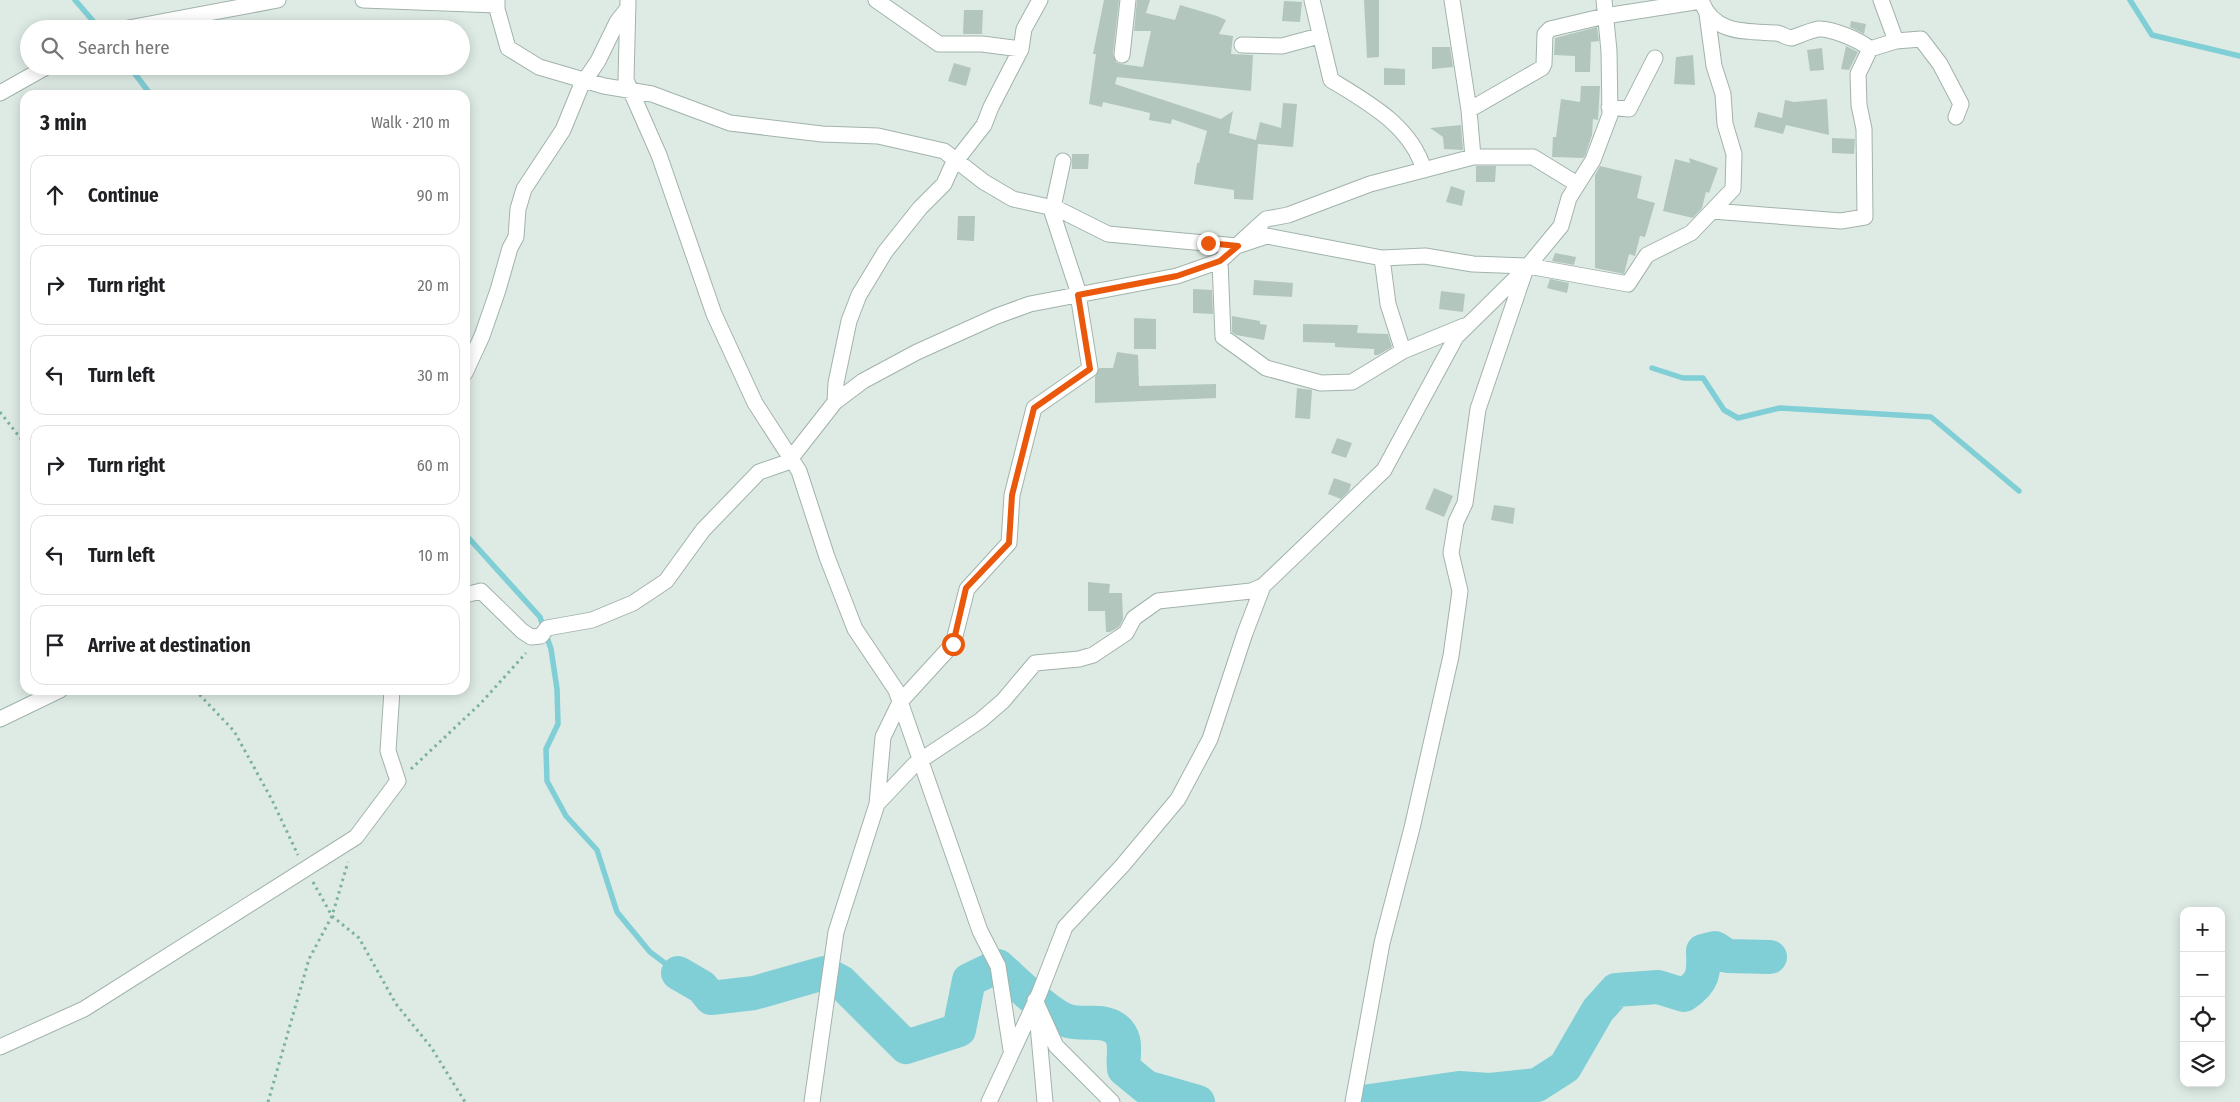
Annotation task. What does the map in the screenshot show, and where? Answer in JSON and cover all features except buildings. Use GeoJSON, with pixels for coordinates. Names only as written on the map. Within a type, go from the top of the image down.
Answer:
{"type":"FeatureCollection","features":[{"type":"Feature","properties":{"kind":"street"},"geometry":{"type":"LineString","coordinates":[[172,20],[278,0]]}},
{"type":"Feature","properties":{"kind":"street"},"geometry":{"type":"LineString","coordinates":[[363,0],[497,2],[508,48],[539,67],[584,80],[652,94],[730,123],[822,134],[878,136],[944,151],[984,182],[1013,200],[1053,208],[1108,234],[1238,246],[1267,236],[1382,258],[1425,256],[1472,264],[1528,266],[1628,284],[1647,255],[1690,233],[1733,189],[1734,154],[1725,124],[1723,94],[1714,66],[1703,5]]}},
{"type":"Feature","properties":{"kind":"street"},"geometry":{"type":"LineString","coordinates":[[876,0],[939,44],[982,44],[1021,49]]}},
{"type":"Feature","properties":{"kind":"street"},"geometry":{"type":"LineString","coordinates":[[835,402],[836,382],[849,321],[859,295],[885,252],[920,208],[944,184],[956,160],[984,126],[991,107],[1021,49],[1024,30],[1040,0]]}},
{"type":"Feature","properties":{"kind":"street"},"geometry":{"type":"LineString","coordinates":[[1122,55],[1128,0]]}},
{"type":"Feature","properties":{"kind":"street"},"geometry":{"type":"LineString","coordinates":[[1312,0],[1319,36],[1331,80],[1394,123],[1413,142],[1424,170]]}},
{"type":"Feature","properties":{"kind":"street"},"geometry":{"type":"LineString","coordinates":[[1452,0],[1473,157]]}},
{"type":"Feature","properties":{"kind":"street"},"geometry":{"type":"LineString","coordinates":[[877,804],[920,760],[980,720],[1003,701],[1035,662],[1093,655],[1126,633],[1134,618],[1158,601],[1250,591],[1263,586],[1384,470],[1456,337],[1528,266],[1562,226],[1567,203],[1593,160],[1610,115],[1604,0]]}},
{"type":"Feature","properties":{"kind":"street"},"geometry":{"type":"LineString","coordinates":[[1881,0],[1896,41]]}},
{"type":"Feature","properties":{"kind":"street"},"geometry":{"type":"LineString","coordinates":[[470,363],[482,336],[510,248],[516,237],[518,212],[523,191],[563,130],[584,80],[598,61],[617,22],[629,3]]}},
{"type":"Feature","properties":{"kind":"street"},"geometry":{"type":"LineString","coordinates":[[629,3],[626,80],[659,155],[714,314],[755,403],[799,471],[827,557],[855,629],[896,690],[980,931],[998,966],[1011,1050]]}},
{"type":"Feature","properties":{"kind":"street"},"geometry":{"type":"LineString","coordinates":[[1468,110],[1542,68],[1544,64],[1545,34],[1550,28],[1605,16],[1703,5]]}},
{"type":"Feature","properties":{"kind":"street"},"geometry":{"type":"LineString","coordinates":[[1703,5],[1713,20],[1741,32],[1780,34],[1792,38],[1815,30],[1826,30],[1862,42],[1870,49]]}},
{"type":"Feature","properties":{"kind":"street"},"geometry":{"type":"LineString","coordinates":[[1242,45],[1282,46],[1319,36]]}},
{"type":"Feature","properties":{"kind":"street"},"geometry":{"type":"LineString","coordinates":[[1712,211],[1841,220],[1865,217],[1864,129],[1859,105],[1858,74],[1870,49],[1896,41],[1921,39],[1940,64],[1961,104],[1956,117]]}},
{"type":"Feature","properties":{"kind":"street"},"geometry":{"type":"LineString","coordinates":[[1610,107],[1629,109],[1655,58]]}},
{"type":"Feature","properties":{"kind":"street"},"geometry":{"type":"LineString","coordinates":[[0,93],[32,75]]}},
{"type":"Feature","properties":{"kind":"street"},"geometry":{"type":"LineString","coordinates":[[470,594],[481,591],[531,638],[541,636],[547,628],[592,620],[633,603],[666,581],[703,530],[759,472],[791,459],[835,402],[863,381],[917,352],[997,316],[1030,304],[1177,276],[1220,261],[1266,219],[1288,215],[1370,184],[1473,157],[1533,157],[1577,184]]}},
{"type":"Feature","properties":{"kind":"street"},"geometry":{"type":"LineString","coordinates":[[812,1102],[836,932],[877,804],[883,737],[900,702],[953,644],[966,588],[1009,543],[1012,495],[1034,408],[1090,369],[1078,295],[1052,212],[1064,161]]}},
{"type":"Feature","properties":{"kind":"street"},"geometry":{"type":"LineString","coordinates":[[1382,258],[1388,304],[1403,351]]}},
{"type":"Feature","properties":{"kind":"street"},"geometry":{"type":"LineString","coordinates":[[1220,261],[1223,337],[1266,368],[1321,384],[1352,382],[1403,351],[1468,324]]}},
{"type":"Feature","properties":{"kind":"street"},"geometry":{"type":"LineString","coordinates":[[1352,1102],[1382,943],[1412,828],[1451,656],[1460,591],[1451,553],[1456,522],[1465,503],[1478,409],[1492,362],[1506,330],[1516,294],[1528,266]]}},
{"type":"Feature","properties":{"kind":"street"},"geometry":{"type":"LineString","coordinates":[[989,1102],[1011,1050],[1036,1000],[1065,927],[1122,866],[1178,800],[1210,739],[1245,633],[1263,586]]}},
{"type":"Feature","properties":{"kind":"street"},"geometry":{"type":"LineString","coordinates":[[0,719],[50,695]]}},
{"type":"Feature","properties":{"kind":"street"},"geometry":{"type":"LineString","coordinates":[[0,1048],[84,1008],[356,837],[398,782],[388,751],[392,695]]}},
{"type":"Feature","properties":{"kind":"street"},"geometry":{"type":"LineString","coordinates":[[1036,1000],[1045,1102]]}},
{"type":"Feature","properties":{"kind":"street"},"geometry":{"type":"LineString","coordinates":[[1036,1000],[1056,1046],[1112,1102]]}},
{"type":"Feature","properties":{"kind":"path"},"geometry":{"type":"LineString","coordinates":[[0,412],[20,438]]}},
{"type":"Feature","properties":{"kind":"path"},"geometry":{"type":"LineString","coordinates":[[398,782],[481,703],[541,636]]}},
{"type":"Feature","properties":{"kind":"path"},"geometry":{"type":"LineString","coordinates":[[200,695],[234,731],[332,916],[359,938],[396,1004],[430,1047],[465,1102]]}},
{"type":"Feature","properties":{"kind":"path"},"geometry":{"type":"LineString","coordinates":[[268,1102],[309,959],[332,916],[356,837]]}},
{"type":"Feature","properties":{"kind":"waterway"},"geometry":{"type":"LineString","coordinates":[[75,0],[92,20]]}},
{"type":"Feature","properties":{"kind":"waterway"},"geometry":{"type":"LineString","coordinates":[[2130,0],[2152,35],[2240,56]]}},
{"type":"Feature","properties":{"kind":"waterway"},"geometry":{"type":"LineString","coordinates":[[136,75],[147,90]]}},
{"type":"Feature","properties":{"kind":"waterway"},"geometry":{"type":"LineString","coordinates":[[1652,368],[1683,378],[1703,378],[1724,410],[1738,418],[1780,408],[1931,417],[2019,491]]}},
{"type":"Feature","properties":{"kind":"waterway"},"geometry":{"type":"LineString","coordinates":[[470,540],[540,617],[551,649],[557,689],[558,724],[546,749],[547,781],[566,816],[597,850],[617,912],[650,952],[678,973]]}},
{"type":"Feature","properties":{"kind":"waterway"},"geometry":{"type":"LineString","coordinates":[[1363,1102],[1459,1088],[1490,1090],[1537,1085],[1565,1067],[1598,1010],[1616,990],[1658,987],[1684,995],[1696,986],[1699,981],[1703,971],[1703,951],[1715,948],[1727,956],[1770,957]]}},
{"type":"Feature","properties":{"kind":"waterway"},"geometry":{"type":"LineString","coordinates":[[678,973],[702,987],[711,998],[754,993],[824,973],[841,982],[906,1047],[959,1030],[969,980],[998,966],[1041,1005],[1060,1017],[1068,1021],[1102,1023],[1114,1027],[1122,1036],[1124,1069],[1146,1087],[1198,1102]]}},
{"type":"Feature","properties":{"kind":"route"},"geometry":{"type":"LineString","coordinates":[[953,644],[966,588],[1009,543],[1012,495],[1034,408],[1090,369],[1078,295],[1177,276],[1220,261],[1238,246],[1208,243]]}}]}
